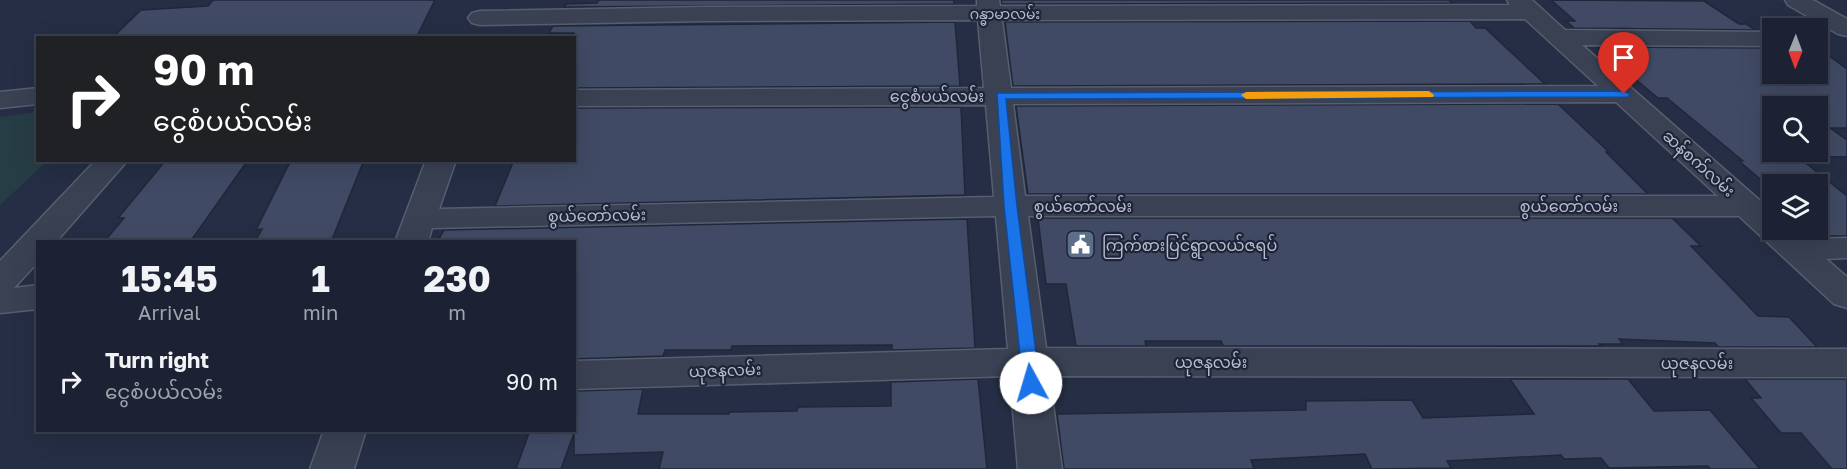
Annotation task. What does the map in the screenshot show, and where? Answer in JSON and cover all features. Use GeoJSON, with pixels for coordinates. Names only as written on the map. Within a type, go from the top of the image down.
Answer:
{"type":"FeatureCollection","features":[{"type":"Feature","properties":{"kind":"street"},"geometry":{"type":"LineString","coordinates":[[1796,0],[1847,29]]}},
{"type":"Feature","properties":{"kind":"street","name":"ဂန္ဓာမာလမ်း"},"geometry":{"type":"LineString","coordinates":[[481,19],[989,7],[1525,6]]}},
{"type":"Feature","properties":{"kind":"street","name":"ဆန်စက်လမ်း"},"geometry":{"type":"LineString","coordinates":[[1525,6],[1762,219]]}},
{"type":"Feature","properties":{"kind":"street"},"geometry":{"type":"LineString","coordinates":[[989,7],[1040,469]]}},
{"type":"Feature","properties":{"kind":"street"},"geometry":{"type":"LineString","coordinates":[[1560,37],[1762,39]]}},
{"type":"Feature","properties":{"kind":"street"},"geometry":{"type":"LineString","coordinates":[[1828,40],[1847,40]]}},
{"type":"Feature","properties":{"kind":"street","name":"ငွေစံပယ်လမ်း"},"geometry":{"type":"LineString","coordinates":[[576,98],[1624,94]]}},
{"type":"Feature","properties":{"kind":"street"},"geometry":{"type":"LineString","coordinates":[[0,100],[36,96]]}},
{"type":"Feature","properties":{"kind":"street"},"geometry":{"type":"LineString","coordinates":[[39,240],[110,162]]}},
{"type":"Feature","properties":{"kind":"street"},"geometry":{"type":"LineString","coordinates":[[415,230],[440,162]]}},
{"type":"Feature","properties":{"kind":"street","name":"စွယ်တော်လမ်း"},"geometry":{"type":"LineString","coordinates":[[415,230],[1010,206],[1748,206]]}},
{"type":"Feature","properties":{"kind":"street","name":"ဆန်စက်လမ်း"},"geometry":{"type":"LineString","coordinates":[[1784,240],[1847,296]]}},
{"type":"Feature","properties":{"kind":"street"},"geometry":{"type":"LineString","coordinates":[[1801,240],[1847,249]]}},
{"type":"Feature","properties":{"kind":"street"},"geometry":{"type":"LineString","coordinates":[[0,282],[36,243]]}},
{"type":"Feature","properties":{"kind":"street"},"geometry":{"type":"LineString","coordinates":[[0,301],[36,297]]}},
{"type":"Feature","properties":{"kind":"street","name":"ယုဇနလမ်း"},"geometry":{"type":"LineString","coordinates":[[576,375],[1029,362],[1847,363]]}},
{"type":"Feature","properties":{"kind":"street"},"geometry":{"type":"LineString","coordinates":[[332,469],[344,432]]}},
{"type":"Feature","properties":{"kind":"shaded area"},"geometry":{"type":"Polygon","coordinates":[[[36,112],[36,162],[46,162],[0,205],[0,117],[36,112]]]}},
{"type":"Feature","properties":{"kind":"building"},"geometry":{"type":"Polygon","coordinates":[[[213,0],[435,0],[417,36],[114,36],[141,10],[208,6],[213,0]]]}},
{"type":"Feature","properties":{"kind":"building"},"geometry":{"type":"Polygon","coordinates":[[[599,0],[954,0],[954,4],[564,7],[566,4],[597,3],[599,0]]]}},
{"type":"Feature","properties":{"kind":"building"},"geometry":{"type":"Polygon","coordinates":[[[1001,0],[1449,0],[1452,3],[1002,4],[1001,0]]]}},
{"type":"Feature","properties":{"kind":"building"},"geometry":{"type":"Polygon","coordinates":[[[1551,0],[1704,1],[1739,24],[1746,24],[1755,30],[1574,28],[1566,21],[1575,21],[1551,0]]]}},
{"type":"Feature","properties":{"kind":"building"},"geometry":{"type":"Polygon","coordinates":[[[1470,21],[1476,28],[1485,28],[1545,84],[1013,86],[1005,22],[1470,21]]]}},
{"type":"Feature","properties":{"kind":"building"},"geometry":{"type":"Polygon","coordinates":[[[955,22],[960,86],[576,88],[576,36],[574,33],[549,33],[553,26],[955,22]]]}},
{"type":"Feature","properties":{"kind":"building"},"geometry":{"type":"Polygon","coordinates":[[[1597,47],[1762,48],[1762,84],[1828,84],[1829,56],[1847,69],[1847,128],[1830,128],[1847,140],[1847,157],[1828,157],[1828,96],[1762,96],[1762,162],[1804,162],[1820,174],[1762,174],[1762,181],[1739,161],[1743,161],[1667,98],[1658,98],[1597,47]]]}},
{"type":"Feature","properties":{"kind":"building"},"geometry":{"type":"Polygon","coordinates":[[[1558,104],[1609,152],[1606,152],[1648,194],[1028,194],[1016,106],[1558,104]]]}},
{"type":"Feature","properties":{"kind":"building"},"geometry":{"type":"Polygon","coordinates":[[[961,107],[965,195],[495,206],[513,162],[576,162],[576,108],[961,107]]]}},
{"type":"Feature","properties":{"kind":"building"},"geometry":{"type":"Polygon","coordinates":[[[164,162],[247,162],[191,240],[106,240],[124,218],[118,218],[164,162]]]}},
{"type":"Feature","properties":{"kind":"building"},"geometry":{"type":"Polygon","coordinates":[[[290,162],[363,162],[332,240],[256,240],[262,229],[256,230],[290,162]]]}},
{"type":"Feature","properties":{"kind":"building"},"geometry":{"type":"Polygon","coordinates":[[[1828,181],[1847,196],[1847,236],[1828,236],[1828,181]]]}},
{"type":"Feature","properties":{"kind":"building"},"geometry":{"type":"Polygon","coordinates":[[[1038,218],[1672,218],[1701,246],[1691,246],[1758,316],[1789,317],[1817,347],[1718,347],[1715,343],[1619,339],[1623,344],[1599,344],[1601,346],[1223,346],[1221,341],[1145,341],[1146,346],[1076,346],[1066,284],[1046,284],[1038,218]]]}},
{"type":"Feature","properties":{"kind":"building"},"geometry":{"type":"Polygon","coordinates":[[[967,219],[975,348],[892,350],[892,345],[732,346],[731,350],[665,350],[663,356],[576,359],[576,240],[438,240],[444,230],[967,219]]]}},
{"type":"Feature","properties":{"kind":"building"},"geometry":{"type":"Polygon","coordinates":[[[978,379],[987,469],[659,469],[663,452],[574,455],[574,433],[561,469],[516,469],[529,432],[576,432],[576,391],[643,389],[638,414],[729,414],[729,412],[797,411],[798,407],[891,406],[891,382],[978,379]]]}},
{"type":"Feature","properties":{"kind":"building"},"geometry":{"type":"Polygon","coordinates":[[[1510,379],[1628,379],[1654,411],[1710,410],[1760,469],[1710,469],[1708,466],[1609,468],[1601,458],[1564,459],[1561,455],[1447,461],[1451,468],[1372,469],[1365,454],[1251,460],[1254,469],[1064,469],[1057,414],[1306,410],[1306,401],[1412,400],[1423,418],[1534,414],[1510,379]]]}},
{"type":"Feature","properties":{"kind":"building"},"geometry":{"type":"Polygon","coordinates":[[[1745,379],[1847,379],[1847,469],[1832,469],[1801,433],[1781,433],[1751,398],[1761,398],[1745,379]]]}},
{"type":"Feature","properties":{"kind":"slow traffic"},"geometry":{"type":"LineString","coordinates":[[1246,95],[1429,95]]}},
{"type":"Feature","properties":{"kind":"place","name":"ကြက်စားပြင်ရွာလယ်ဇရပ်"},"geometry":{"type":"Point","coordinates":[1081,245]}},
{"type":"Feature","properties":{"kind":"route"},"geometry":{"type":"LineString","coordinates":[[1031,383],[1010,206],[1000,96],[1624,94]]}}]}
